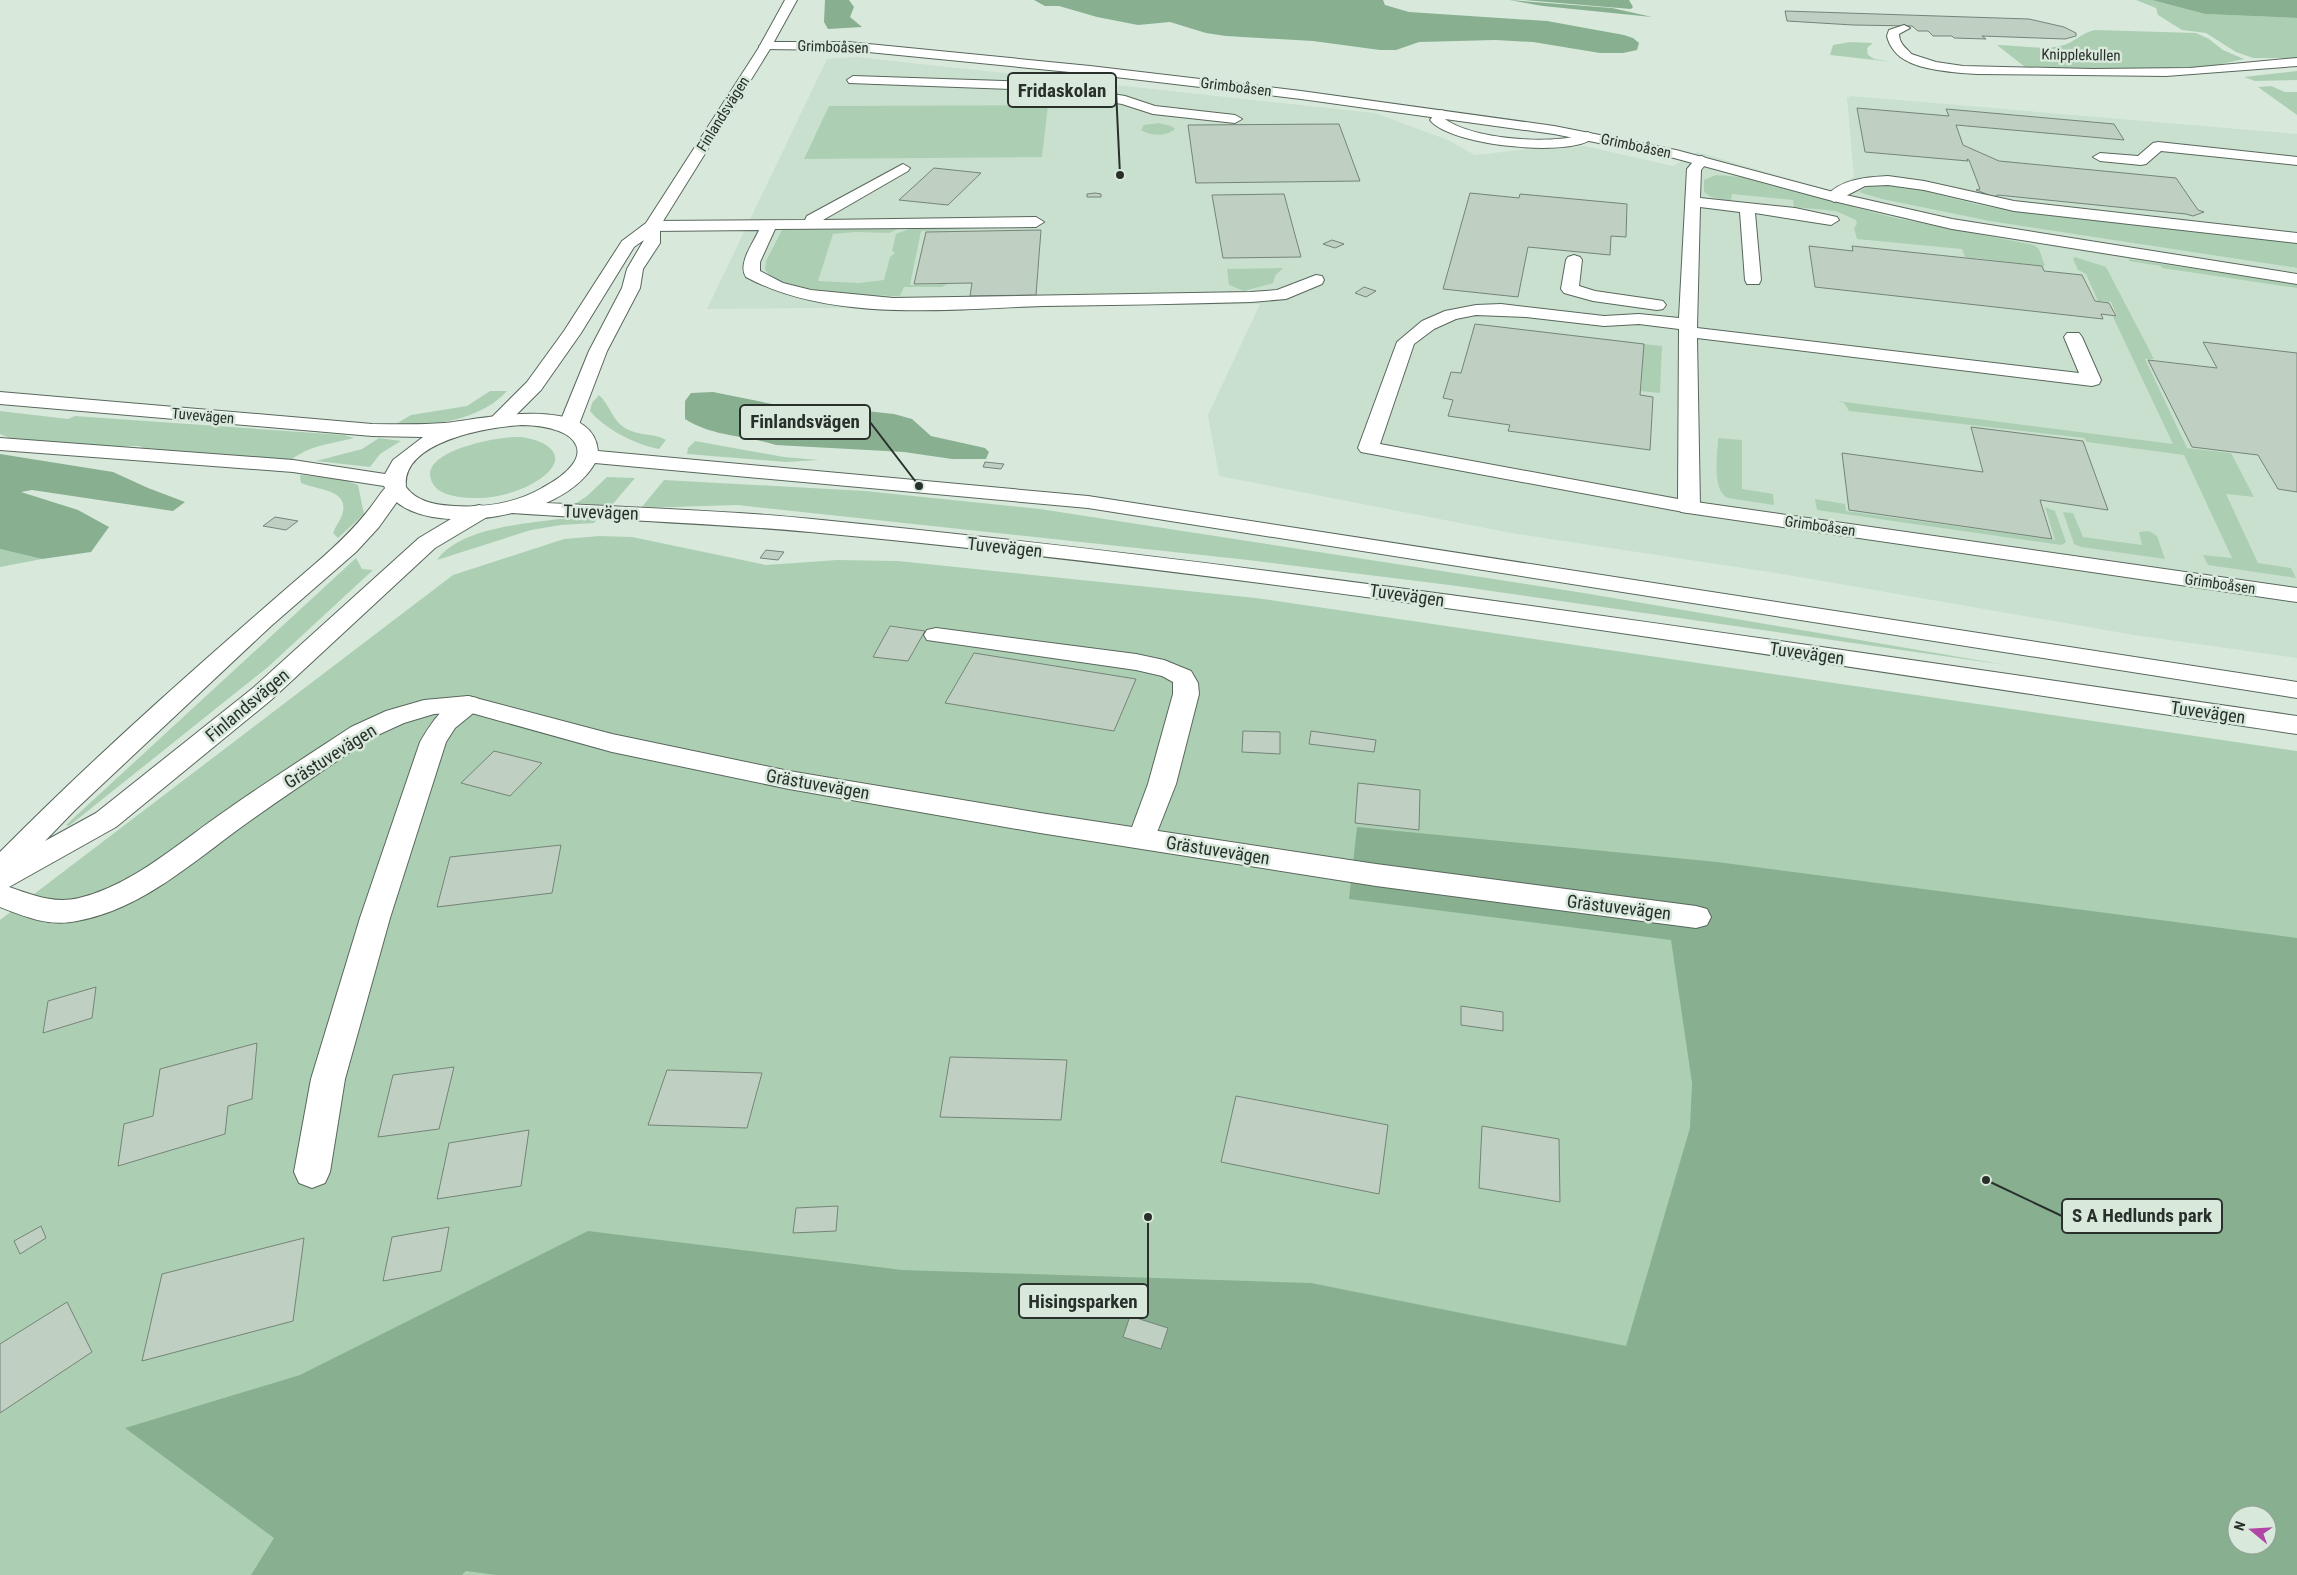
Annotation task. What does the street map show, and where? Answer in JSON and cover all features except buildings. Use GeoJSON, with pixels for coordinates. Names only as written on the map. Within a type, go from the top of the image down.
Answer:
{"type":"FeatureCollection","features":[{"type":"Feature","properties":{"kind":"street","name":"Finlandsvägen"},"geometry":{"type":"LineString","coordinates":[[500,420],[534,386],[572,333],[628,244],[652,226],[765,46],[791,0]]}},
{"type":"Feature","properties":{"kind":"street","name":"Knipplekullen"},"geometry":{"type":"LineString","coordinates":[[1904,28],[1893,32],[1892,38],[1895,45],[1923,70],[2164,73],[2215,70],[2262,63],[2297,62]]}},
{"type":"Feature","properties":{"kind":"street","name":"Grimboåsen"},"geometry":{"type":"LineString","coordinates":[[765,46],[841,46],[1056,67],[1244,88],[1442,114],[1588,136],[1702,160],[1834,197],[2006,234],[2297,279]]}},
{"type":"Feature","properties":{"kind":"street"},"geometry":{"type":"LineString","coordinates":[[1036,86],[1056,67]]}},
{"type":"Feature","properties":{"kind":"street"},"geometry":{"type":"LineString","coordinates":[[853,80],[1036,86],[1125,100],[1153,110],[1235,119]]}},
{"type":"Feature","properties":{"kind":"street"},"geometry":{"type":"LineString","coordinates":[[2100,157],[2141,161],[2158,146],[2297,160]]}},
{"type":"Feature","properties":{"kind":"street","name":"Grimboåsen"},"geometry":{"type":"LineString","coordinates":[[1702,160],[1694,169],[1692,202],[1688,322],[1689,507],[2297,595]]}},
{"type":"Feature","properties":{"kind":"street"},"geometry":{"type":"LineString","coordinates":[[812,225],[813,219],[903,168]]}},
{"type":"Feature","properties":{"kind":"street"},"geometry":{"type":"LineString","coordinates":[[1834,197],[1842,191],[1862,183],[1886,181],[1907,183],[2016,206],[2297,238]]}},
{"type":"Feature","properties":{"kind":"street"},"geometry":{"type":"LineString","coordinates":[[1692,202],[1831,220]]}},
{"type":"Feature","properties":{"kind":"street"},"geometry":{"type":"LineString","coordinates":[[1747,208],[1752,280]]}},
{"type":"Feature","properties":{"kind":"street"},"geometry":{"type":"LineString","coordinates":[[652,226],[1036,222]]}},
{"type":"Feature","properties":{"kind":"street","name":"Finlandsvägen"},"geometry":{"type":"LineString","coordinates":[[568,427],[598,351],[632,288],[635,269],[652,243],[652,226]]}},
{"type":"Feature","properties":{"kind":"street"},"geometry":{"type":"LineString","coordinates":[[769,226],[752,262],[752,273],[761,280],[777,287],[844,299],[920,303],[1251,297],[1280,295],[1316,280]]}},
{"type":"Feature","properties":{"kind":"street"},"geometry":{"type":"LineString","coordinates":[[1574,260],[1570,289],[1688,322]]}},
{"type":"Feature","properties":{"kind":"street"},"geometry":{"type":"LineString","coordinates":[[1689,507],[1368,448],[1406,342],[1415,334],[1441,319],[1471,309],[1491,308],[1605,321],[1638,319],[1688,322],[2092,380],[2074,336]]}},
{"type":"Feature","properties":{"kind":"street","name":"Tuvevägen"},"geometry":{"type":"LineString","coordinates":[[0,398],[372,430],[421,431],[500,420],[541,420],[568,427],[582,436],[586,442],[587,456],[580,470],[563,484],[540,497],[512,506],[479,512],[440,512],[410,504],[400,497],[394,485],[400,464],[409,455],[434,439],[466,426]]}},
{"type":"Feature","properties":{"kind":"street","name":"Tuvevägen"},"geometry":{"type":"LineString","coordinates":[[0,444],[293,466],[362,475],[394,485]]}},
{"type":"Feature","properties":{"kind":"street","name":"Tuvevägen"},"geometry":{"type":"LineString","coordinates":[[587,456],[1088,502],[2297,690]]}},
{"type":"Feature","properties":{"kind":"street"},"geometry":{"type":"LineString","coordinates":[[0,870],[72,796],[263,621],[348,547],[371,522],[394,485]]}},
{"type":"Feature","properties":{"kind":"street","name":"Tuvevägen"},"geometry":{"type":"LineString","coordinates":[[512,506],[807,524],[1171,565],[1377,591],[2297,725]]}},
{"type":"Feature","properties":{"kind":"street","name":"Finlandsvägen"},"geometry":{"type":"LineString","coordinates":[[0,879],[106,820],[262,694],[427,542],[479,512]]}},
{"type":"Feature","properties":{"kind":"street"},"geometry":{"type":"LineString","coordinates":[[936,635],[1136,662],[1166,669],[1181,675],[1185,681],[1186,694],[1162,784],[1142,838]]}},
{"type":"Feature","properties":{"kind":"street"},"geometry":{"type":"LineString","coordinates":[[312,1172],[328,1079],[375,918],[432,742],[445,722],[468,704]]}},
{"type":"Feature","properties":{"kind":"street","name":"Grästuvevägen"},"geometry":{"type":"LineString","coordinates":[[0,895],[39,910],[55,912],[78,910],[113,898],[155,875],[360,733],[396,717],[433,706],[468,704],[612,743],[790,780],[1376,876],[1696,917]]}},
{"type":"Feature","properties":{"kind":"shaded area"},"geometry":{"type":"Polygon","coordinates":[[[2136,0],[2152,0],[2205,14],[2297,18],[2297,58],[2253,58],[2236,52],[2206,33],[2182,30],[2158,15],[2156,8],[2136,0]]]}},
{"type":"Feature","properties":{"kind":"shaded area"},"geometry":{"type":"Polygon","coordinates":[[[2095,30],[2196,33],[2209,39],[2223,50],[2244,59],[2208,67],[2164,70],[2025,67],[1997,45],[2060,46],[2095,30]]]}},
{"type":"Feature","properties":{"kind":"shaded area"},"geometry":{"type":"Polygon","coordinates":[[[1850,42],[1873,43],[1867,48],[1868,55],[1874,59],[1893,62],[1830,55],[1833,45],[1850,42]]]}},
{"type":"Feature","properties":{"kind":"shaded area"},"geometry":{"type":"Polygon","coordinates":[[[856,57],[1375,113],[1448,140],[1475,155],[1585,146],[1673,166],[1697,152],[1829,190],[1854,177],[1847,98],[1851,96],[2297,134],[2297,658],[2134,635],[1776,573],[1511,533],[1219,476],[1208,415],[1260,304],[707,309],[827,59],[856,57]]]}},
{"type":"Feature","properties":{"kind":"shaded area"},"geometry":{"type":"Polygon","coordinates":[[[2297,71],[2297,80],[2255,81],[2244,77],[2297,71]]]}},
{"type":"Feature","properties":{"kind":"shaded area"},"geometry":{"type":"Polygon","coordinates":[[[2271,86],[2285,92],[2297,92],[2297,115],[2258,87],[2271,86]]]}},
{"type":"Feature","properties":{"kind":"shaded area"},"geometry":{"type":"Polygon","coordinates":[[[1048,105],[1042,157],[804,159],[829,106],[1048,105]]]}},
{"type":"Feature","properties":{"kind":"shaded area"},"geometry":{"type":"Polygon","coordinates":[[[1159,123],[1175,129],[1158,135],[1149,134],[1141,130],[1144,125],[1159,123]]]}},
{"type":"Feature","properties":{"kind":"shaded area"},"geometry":{"type":"Polygon","coordinates":[[[1716,175],[1742,177],[1891,217],[2034,245],[2039,249],[2045,266],[1965,257],[1962,249],[1857,239],[1854,228],[1857,224],[1856,220],[1836,211],[1794,207],[1793,200],[1732,194],[1731,201],[1711,197],[1704,192],[1704,180],[1716,175]]]}},
{"type":"Feature","properties":{"kind":"shaded area"},"geometry":{"type":"Polygon","coordinates":[[[1891,185],[2003,209],[2297,242],[2297,268],[1990,221],[1882,199],[1859,192],[1868,186],[1891,185]]]}},
{"type":"Feature","properties":{"kind":"shaded area"},"geometry":{"type":"Polygon","coordinates":[[[902,227],[889,233],[856,232],[833,234],[818,281],[859,283],[884,280],[890,257],[895,253],[892,251],[896,234],[912,228],[977,229],[921,231],[910,285],[948,284],[942,287],[904,287],[900,296],[849,294],[805,288],[772,277],[765,269],[766,261],[782,230],[902,227]]]}},
{"type":"Feature","properties":{"kind":"shaded area"},"geometry":{"type":"Polygon","coordinates":[[[2075,257],[2106,267],[2154,359],[2145,359],[2187,448],[2231,453],[2254,497],[2226,494],[2258,563],[2291,568],[2296,578],[2208,565],[2203,555],[2232,558],[2184,455],[2087,442],[2084,438],[1849,411],[1844,403],[1837,401],[2173,444],[2113,317],[2117,316],[2111,302],[2098,301],[2086,274],[2078,270],[2073,259],[2075,257]]]}},
{"type":"Feature","properties":{"kind":"shaded area"},"geometry":{"type":"Polygon","coordinates":[[[2129,259],[2297,284],[2297,288],[2162,268],[2161,266],[2129,261],[2129,259]]]}},
{"type":"Feature","properties":{"kind":"shaded area"},"geometry":{"type":"Polygon","coordinates":[[[1283,268],[1275,276],[1273,283],[1270,284],[1244,291],[1229,285],[1227,269],[1283,268]]]}},
{"type":"Feature","properties":{"kind":"shaded area"},"geometry":{"type":"Polygon","coordinates":[[[1644,344],[1662,346],[1660,393],[1641,391],[1644,344]]]}},
{"type":"Feature","properties":{"kind":"shaded area"},"geometry":{"type":"Polygon","coordinates":[[[490,391],[507,391],[484,409],[455,420],[440,423],[396,424],[411,415],[467,406],[490,391]]]}},
{"type":"Feature","properties":{"kind":"shaded area"},"geometry":{"type":"Polygon","coordinates":[[[599,395],[617,421],[625,428],[666,440],[659,449],[641,444],[622,435],[596,418],[590,411],[592,403],[599,395]]]}},
{"type":"Feature","properties":{"kind":"shaded area"},"geometry":{"type":"Polygon","coordinates":[[[0,411],[68,419],[75,416],[344,435],[354,438],[313,448],[291,460],[141,450],[143,448],[139,446],[92,447],[9,438],[0,434],[0,411]]]}},
{"type":"Feature","properties":{"kind":"shaded area"},"geometry":{"type":"Polygon","coordinates":[[[379,438],[401,441],[380,454],[370,467],[316,461],[362,449],[379,438]]]}},
{"type":"Feature","properties":{"kind":"shaded area"},"geometry":{"type":"Polygon","coordinates":[[[529,438],[546,445],[555,456],[550,471],[522,489],[491,497],[469,498],[444,493],[433,484],[430,472],[435,463],[447,454],[495,439],[529,438]]]}},
{"type":"Feature","properties":{"kind":"shaded area"},"geometry":{"type":"Polygon","coordinates":[[[1718,438],[1742,440],[1742,489],[1773,494],[1774,505],[1728,498],[1723,494],[1717,480],[1718,438]]]}},
{"type":"Feature","properties":{"kind":"shaded area"},"geometry":{"type":"Polygon","coordinates":[[[695,441],[784,457],[819,460],[786,462],[687,454],[688,448],[695,441]]]}},
{"type":"Feature","properties":{"kind":"shaded area"},"geometry":{"type":"Polygon","coordinates":[[[300,475],[342,479],[358,485],[364,514],[338,538],[333,533],[342,515],[342,500],[331,492],[301,483],[300,475]]]}},
{"type":"Feature","properties":{"kind":"shaded area"},"geometry":{"type":"Polygon","coordinates":[[[607,477],[635,478],[612,505],[572,506],[587,496],[607,477]]]}},
{"type":"Feature","properties":{"kind":"shaded area"},"geometry":{"type":"Polygon","coordinates":[[[664,480],[865,491],[1040,509],[1584,593],[2006,665],[1457,586],[1248,560],[737,505],[641,508],[664,480]]]}},
{"type":"Feature","properties":{"kind":"shaded area"},"geometry":{"type":"Polygon","coordinates":[[[1815,499],[1845,504],[1846,511],[2055,540],[2045,507],[2055,511],[2066,542],[2061,545],[1817,510],[1815,499]]]}},
{"type":"Feature","properties":{"kind":"shaded area"},"geometry":{"type":"Polygon","coordinates":[[[2063,512],[2073,513],[2083,537],[2142,545],[2139,532],[2149,531],[2157,536],[2165,559],[2081,547],[2074,544],[2063,512]]]}},
{"type":"Feature","properties":{"kind":"shaded area"},"geometry":{"type":"Polygon","coordinates":[[[559,519],[597,519],[594,523],[561,525],[531,530],[437,560],[447,549],[476,534],[493,529],[559,519]]]}},
{"type":"Feature","properties":{"kind":"shaded area"},"geometry":{"type":"Polygon","coordinates":[[[599,536],[632,537],[766,565],[837,560],[898,561],[1256,598],[2297,751],[2297,1575],[0,1575],[0,920],[453,575],[564,539],[599,536]]]}},
{"type":"Feature","properties":{"kind":"shaded area"},"geometry":{"type":"Polygon","coordinates":[[[0,549],[42,559],[0,567],[0,549]]]}},
{"type":"Feature","properties":{"kind":"shaded area"},"geometry":{"type":"Polygon","coordinates":[[[356,558],[362,569],[373,570],[268,667],[69,826],[66,825],[356,558]]]}},
{"type":"Feature","properties":{"kind":"green space"},"geometry":{"type":"Polygon","coordinates":[[[825,0],[849,0],[854,7],[850,17],[862,27],[828,29],[824,22],[825,0]]]}},
{"type":"Feature","properties":{"kind":"green space"},"geometry":{"type":"Polygon","coordinates":[[[1034,0],[1383,0],[1385,5],[1409,12],[1547,21],[1624,35],[1633,38],[1639,43],[1637,50],[1623,53],[1600,53],[1533,42],[1495,40],[1419,42],[1396,50],[1380,50],[1313,41],[1226,36],[1206,33],[1170,22],[1138,25],[1097,17],[1059,6],[1045,6],[1034,0]]]}},
{"type":"Feature","properties":{"kind":"green space"},"geometry":{"type":"Polygon","coordinates":[[[1509,0],[1612,8],[1652,17],[1543,6],[1509,0]]]}},
{"type":"Feature","properties":{"kind":"green space"},"geometry":{"type":"Polygon","coordinates":[[[1524,0],[1629,0],[1633,7],[1631,9],[1524,0]]]}},
{"type":"Feature","properties":{"kind":"green space"},"geometry":{"type":"Polygon","coordinates":[[[2152,0],[2297,0],[2297,18],[2205,14],[2152,0]]]}},
{"type":"Feature","properties":{"kind":"green space"},"geometry":{"type":"Polygon","coordinates":[[[713,392],[787,407],[829,407],[894,414],[912,419],[931,436],[985,448],[989,452],[986,459],[952,459],[904,452],[776,445],[707,429],[685,419],[685,401],[691,393],[713,392]]]}},
{"type":"Feature","properties":{"kind":"green space"},"geometry":{"type":"Polygon","coordinates":[[[0,454],[113,472],[185,502],[173,511],[32,490],[21,492],[78,510],[109,527],[91,552],[42,559],[0,549],[0,454]]]}},
{"type":"Feature","properties":{"kind":"green space"},"geometry":{"type":"Polygon","coordinates":[[[1357,827],[1717,862],[2297,938],[2297,1575],[496,1575],[466,1571],[462,1575],[251,1575],[274,1538],[125,1428],[300,1375],[588,1231],[902,1270],[1311,1283],[1626,1346],[1690,1128],[1692,1083],[1671,940],[1349,899],[1357,827]]]}},
{"type":"Feature","properties":{"kind":"place","name":"Fridaskolan"},"geometry":{"type":"Point","coordinates":[1120,175]}},
{"type":"Feature","properties":{"kind":"place","name":"Finlandsvägen"},"geometry":{"type":"Point","coordinates":[919,486]}},
{"type":"Feature","properties":{"kind":"place","name":"S A Hedlunds park"},"geometry":{"type":"Point","coordinates":[1986,1180]}},
{"type":"Feature","properties":{"kind":"place","name":"Hisingsparken"},"geometry":{"type":"Point","coordinates":[1148,1217]}}]}
